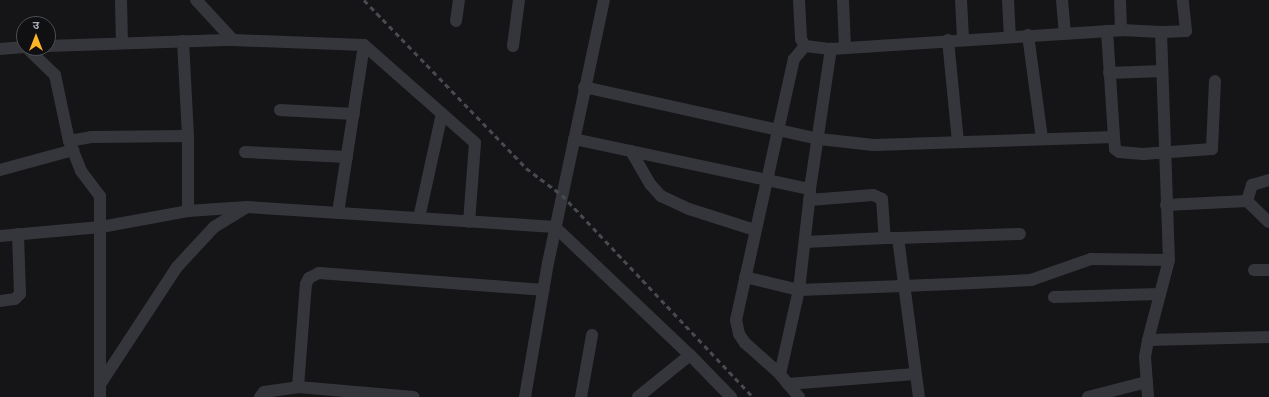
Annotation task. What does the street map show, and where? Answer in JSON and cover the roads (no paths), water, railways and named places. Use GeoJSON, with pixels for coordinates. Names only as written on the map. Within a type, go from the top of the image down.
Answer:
{"type":"FeatureCollection","features":[{"type":"Feature","properties":{"kind":"street"},"geometry":{"type":"LineString","coordinates":[[122,0],[122,43]]}},
{"type":"Feature","properties":{"kind":"street"},"geometry":{"type":"LineString","coordinates":[[196,0],[233,40]]}},
{"type":"Feature","properties":{"kind":"street"},"geometry":{"type":"LineString","coordinates":[[456,20],[459,0]]}},
{"type":"Feature","properties":{"kind":"street"},"geometry":{"type":"LineString","coordinates":[[513,46],[519,0]]}},
{"type":"Feature","properties":{"kind":"street"},"geometry":{"type":"LineString","coordinates":[[525,397],[555,227],[604,0]]}},
{"type":"Feature","properties":{"kind":"street"},"geometry":{"type":"LineString","coordinates":[[799,0],[801,39],[805,46]]}},
{"type":"Feature","properties":{"kind":"street"},"geometry":{"type":"LineString","coordinates":[[843,0],[846,47]]}},
{"type":"Feature","properties":{"kind":"street"},"geometry":{"type":"LineString","coordinates":[[961,0],[963,39]]}},
{"type":"Feature","properties":{"kind":"street"},"geometry":{"type":"LineString","coordinates":[[1008,0],[1010,36]]}},
{"type":"Feature","properties":{"kind":"street"},"geometry":{"type":"LineString","coordinates":[[1062,0],[1065,33]]}},
{"type":"Feature","properties":{"kind":"street"},"geometry":{"type":"LineString","coordinates":[[1120,0],[1121,30]]}},
{"type":"Feature","properties":{"kind":"street"},"geometry":{"type":"LineString","coordinates":[[805,46],[831,49],[963,39],[1121,30],[1161,32],[1186,31],[1183,0]]}},
{"type":"Feature","properties":{"kind":"street"},"geometry":{"type":"LineString","coordinates":[[1107,31],[1115,149],[1120,152],[1142,154],[1164,151],[1212,149],[1216,81]]}},
{"type":"Feature","properties":{"kind":"street"},"geometry":{"type":"LineString","coordinates":[[1148,397],[1145,357],[1169,260],[1161,32]]}},
{"type":"Feature","properties":{"kind":"street"},"geometry":{"type":"LineString","coordinates":[[1028,35],[1042,139]]}},
{"type":"Feature","properties":{"kind":"street"},"geometry":{"type":"LineString","coordinates":[[56,46],[233,40],[364,45],[475,143],[468,222]]}},
{"type":"Feature","properties":{"kind":"street"},"geometry":{"type":"LineString","coordinates":[[948,40],[958,142]]}},
{"type":"Feature","properties":{"kind":"street"},"geometry":{"type":"LineString","coordinates":[[183,42],[188,136],[188,211]]}},
{"type":"Feature","properties":{"kind":"street"},"geometry":{"type":"LineString","coordinates":[[338,213],[364,45]]}},
{"type":"Feature","properties":{"kind":"street"},"geometry":{"type":"LineString","coordinates":[[799,397],[780,374],[739,334],[736,320],[777,128],[794,59],[805,46]]}},
{"type":"Feature","properties":{"kind":"street"},"geometry":{"type":"LineString","coordinates":[[0,49],[16,48]]}},
{"type":"Feature","properties":{"kind":"street"},"geometry":{"type":"LineString","coordinates":[[780,374],[799,290],[810,195],[831,49]]}},
{"type":"Feature","properties":{"kind":"street"},"geometry":{"type":"LineString","coordinates":[[34,56],[55,75],[71,146],[81,171],[100,196],[100,397]]}},
{"type":"Feature","properties":{"kind":"street"},"geometry":{"type":"LineString","coordinates":[[1110,73],[1162,71]]}},
{"type":"Feature","properties":{"kind":"street"},"geometry":{"type":"LineString","coordinates":[[584,88],[777,128],[819,139],[874,145],[1114,137]]}},
{"type":"Feature","properties":{"kind":"street"},"geometry":{"type":"LineString","coordinates":[[280,110],[354,114]]}},
{"type":"Feature","properties":{"kind":"street"},"geometry":{"type":"LineString","coordinates":[[419,218],[442,113]]}},
{"type":"Feature","properties":{"kind":"street"},"geometry":{"type":"LineString","coordinates":[[0,170],[71,146],[91,137],[188,136]]}},
{"type":"Feature","properties":{"kind":"street"},"geometry":{"type":"LineString","coordinates":[[574,138],[766,181],[810,195],[879,196],[882,199],[885,238]]}},
{"type":"Feature","properties":{"kind":"street"},"geometry":{"type":"LineString","coordinates":[[631,151],[651,185],[661,196],[690,209],[755,230]]}},
{"type":"Feature","properties":{"kind":"street"},"geometry":{"type":"LineString","coordinates":[[245,152],[347,157]]}},
{"type":"Feature","properties":{"kind":"street"},"geometry":{"type":"LineString","coordinates":[[1247,200],[1252,185],[1269,180]]}},
{"type":"Feature","properties":{"kind":"street"},"geometry":{"type":"LineString","coordinates":[[1166,205],[1247,200],[1269,222]]}},
{"type":"Feature","properties":{"kind":"street"},"geometry":{"type":"LineString","coordinates":[[100,382],[177,267],[209,231],[246,207]]}},
{"type":"Feature","properties":{"kind":"street"},"geometry":{"type":"LineString","coordinates":[[0,236],[101,227],[188,211],[246,207],[555,227],[690,355],[731,397]]}},
{"type":"Feature","properties":{"kind":"street"},"geometry":{"type":"LineString","coordinates":[[0,301],[15,299],[20,294],[18,234]]}},
{"type":"Feature","properties":{"kind":"street"},"geometry":{"type":"LineString","coordinates":[[805,242],[1020,234]]}},
{"type":"Feature","properties":{"kind":"street"},"geometry":{"type":"LineString","coordinates":[[898,238],[919,397]]}},
{"type":"Feature","properties":{"kind":"street"},"geometry":{"type":"LineString","coordinates":[[745,278],[799,290],[904,286],[1031,280],[1091,259],[1169,260]]}},
{"type":"Feature","properties":{"kind":"street"},"geometry":{"type":"LineString","coordinates":[[1254,270],[1269,270]]}},
{"type":"Feature","properties":{"kind":"street"},"geometry":{"type":"LineString","coordinates":[[298,387],[306,284],[309,278],[319,273],[543,290]]}},
{"type":"Feature","properties":{"kind":"street"},"geometry":{"type":"LineString","coordinates":[[1054,297],[1160,294]]}},
{"type":"Feature","properties":{"kind":"street"},"geometry":{"type":"LineString","coordinates":[[581,397],[592,335]]}},
{"type":"Feature","properties":{"kind":"street"},"geometry":{"type":"LineString","coordinates":[[1148,340],[1269,336]]}},
{"type":"Feature","properties":{"kind":"street"},"geometry":{"type":"LineString","coordinates":[[638,397],[690,355]]}},
{"type":"Feature","properties":{"kind":"street"},"geometry":{"type":"LineString","coordinates":[[788,384],[915,374]]}},
{"type":"Feature","properties":{"kind":"street"},"geometry":{"type":"LineString","coordinates":[[1088,397],[1147,382]]}},
{"type":"Feature","properties":{"kind":"street"},"geometry":{"type":"LineString","coordinates":[[260,397],[264,392],[298,387],[414,397]]}},
{"type":"Feature","properties":{"kind":"railway"},"geometry":{"type":"LineString","coordinates":[[364,0],[526,168],[562,195],[753,397]]}}]}
